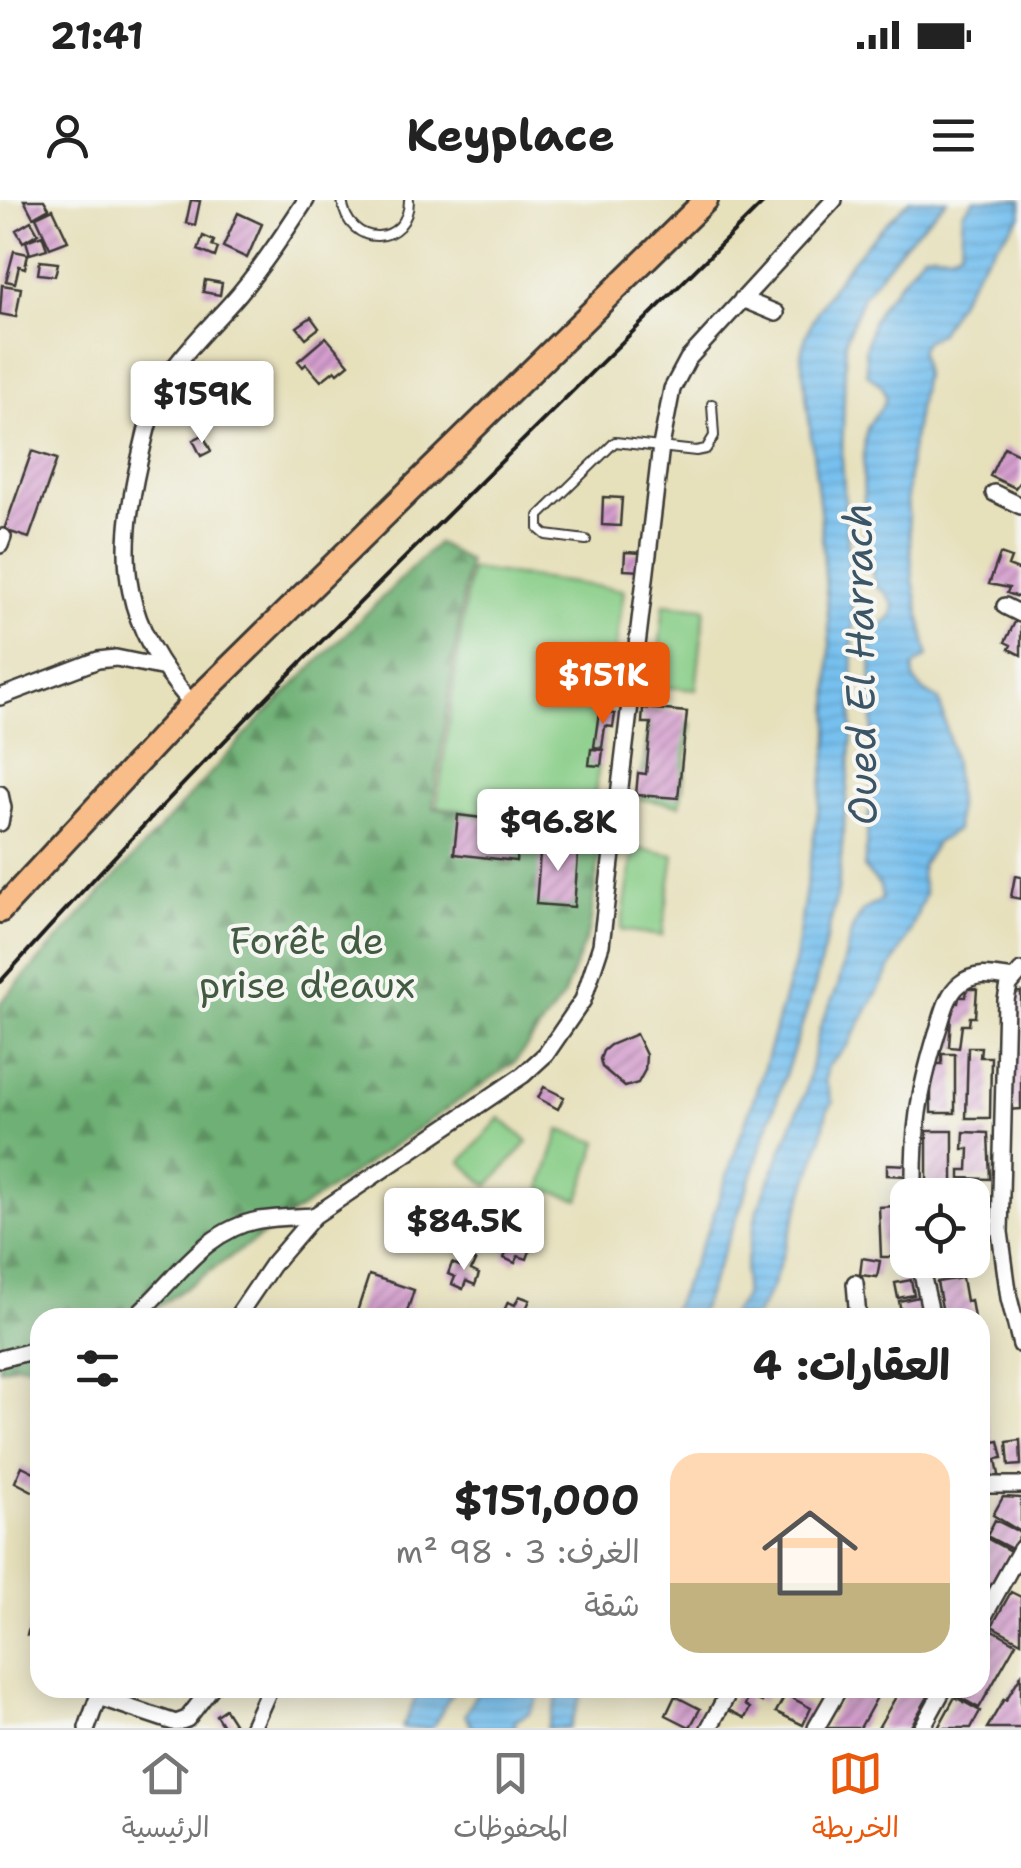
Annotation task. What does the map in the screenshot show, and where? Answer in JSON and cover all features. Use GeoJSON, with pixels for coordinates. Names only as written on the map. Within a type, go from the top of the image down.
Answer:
{"type":"FeatureCollection","features":[{"type":"Feature","properties":{"kind":"main road"},"geometry":{"type":"LineString","coordinates":[[0,910],[192,704],[706,200]]}},
{"type":"Feature","properties":{"kind":"street"},"geometry":{"type":"LineString","coordinates":[[192,704],[160,667],[132,601],[126,570],[124,542],[146,429],[166,380],[180,359],[254,276],[306,200]]}},
{"type":"Feature","properties":{"kind":"street"},"geometry":{"type":"LineString","coordinates":[[243,1308],[272,1265],[314,1216],[524,1075],[556,1041],[583,1000],[602,945],[668,404],[679,373],[699,345],[834,200]]}},
{"type":"Feature","properties":{"kind":"street"},"geometry":{"type":"LineString","coordinates":[[742,300],[776,313]]}},
{"type":"Feature","properties":{"kind":"street"},"geometry":{"type":"LineString","coordinates":[[994,493],[1021,506]]}},
{"type":"Feature","properties":{"kind":"street"},"geometry":{"type":"LineString","coordinates":[[1005,606],[1021,614]]}},
{"type":"Feature","properties":{"kind":"street"},"geometry":{"type":"LineString","coordinates":[[0,697],[98,660],[116,658],[160,667]]}},
{"type":"Feature","properties":{"kind":"street"},"geometry":{"type":"LineString","coordinates":[[0,794],[0,823]]}},
{"type":"Feature","properties":{"kind":"street"},"geometry":{"type":"LineString","coordinates":[[914,1178],[920,1088],[949,997],[970,978],[1017,975],[1006,1000],[1000,1232],[1009,1298],[1021,1345]]}},
{"type":"Feature","properties":{"kind":"street"},"geometry":{"type":"LineString","coordinates":[[144,1308],[166,1289],[185,1263],[223,1232],[257,1220],[314,1216]]}},
{"type":"Feature","properties":{"kind":"street"},"geometry":{"type":"LineString","coordinates":[[922,1278],[930,1308]]}},
{"type":"Feature","properties":{"kind":"street"},"geometry":{"type":"LineString","coordinates":[[855,1283],[857,1308]]}},
{"type":"Feature","properties":{"kind":"street"},"geometry":{"type":"LineString","coordinates":[[0,1358],[30,1350]]}},
{"type":"Feature","properties":{"kind":"street"},"geometry":{"type":"LineString","coordinates":[[990,1485],[1021,1485]]}},
{"type":"Feature","properties":{"kind":"street"},"geometry":{"type":"LineString","coordinates":[[990,1605],[1021,1549]]}},
{"type":"Feature","properties":{"kind":"street"},"geometry":{"type":"LineString","coordinates":[[88,1728],[98,1698]]}},
{"type":"Feature","properties":{"kind":"street"},"geometry":{"type":"LineString","coordinates":[[115,1698],[176,1723],[187,1718],[203,1698]]}},
{"type":"Feature","properties":{"kind":"street"},"geometry":{"type":"LineString","coordinates":[[252,1728],[266,1698]]}},
{"type":"Feature","properties":{"kind":"street"},"geometry":{"type":"LineString","coordinates":[[708,1728],[725,1698]]}},
{"type":"Feature","properties":{"kind":"street"},"geometry":{"type":"LineString","coordinates":[[816,1728],[833,1698]]}},
{"type":"Feature","properties":{"kind":"street"},"geometry":{"type":"LineString","coordinates":[[922,1728],[938,1698]]}},
{"type":"Feature","properties":{"kind":"lane"},"geometry":{"type":"LineString","coordinates":[[342,200],[344,216],[353,228],[374,236],[402,224],[409,200]]}},
{"type":"Feature","properties":{"kind":"lane"},"geometry":{"type":"LineString","coordinates":[[586,540],[546,535],[539,529],[539,516],[611,444],[624,440],[699,451],[709,447],[714,436],[712,404]]}},
{"type":"Feature","properties":{"kind":"green space","name":"Forêt de prise d'eaux"},"geometry":{"type":"Polygon","coordinates":[[[437,543],[468,561],[433,808],[602,832],[590,928],[563,997],[515,1062],[156,1308],[30,1308],[30,1365],[0,1369],[0,1003],[262,717],[437,543]]]}},
{"type":"Feature","properties":{"kind":"green space"},"geometry":{"type":"Polygon","coordinates":[[[470,569],[624,590],[590,828],[437,807],[470,569]]]}},
{"type":"Feature","properties":{"kind":"green space"},"geometry":{"type":"Polygon","coordinates":[[[664,604],[705,608],[696,690],[655,686],[664,604]]]}},
{"type":"Feature","properties":{"kind":"green space"},"geometry":{"type":"Polygon","coordinates":[[[650,718],[691,723],[680,805],[639,799],[650,718]]]}},
{"type":"Feature","properties":{"kind":"green space"},"geometry":{"type":"Polygon","coordinates":[[[634,848],[674,855],[662,936],[621,930],[634,848]]]}},
{"type":"Feature","properties":{"kind":"green space"},"geometry":{"type":"Polygon","coordinates":[[[500,1118],[528,1142],[488,1186],[461,1162],[500,1118]]]}},
{"type":"Feature","properties":{"kind":"green space"},"geometry":{"type":"Polygon","coordinates":[[[560,1130],[598,1142],[579,1200],[541,1188],[560,1130]]]}},
{"type":"Feature","properties":{"kind":"water"},"geometry":{"type":"Polygon","coordinates":[[[910,200],[947,200],[904,244],[863,296],[846,339],[842,459],[853,617],[852,737],[838,891],[815,986],[743,1201],[704,1302],[702,1308],[673,1308],[709,1228],[762,1074],[795,960],[829,739],[830,643],[820,509],[801,355],[816,313],[829,292],[910,200]]]}},
{"type":"Feature","properties":{"kind":"water"},"geometry":{"type":"Polygon","coordinates":[[[974,200],[1021,200],[1021,216],[982,262],[939,334],[925,341],[920,351],[924,374],[907,498],[913,580],[928,656],[914,666],[913,673],[920,687],[939,700],[944,717],[956,779],[956,830],[936,843],[922,865],[925,894],[909,935],[848,1045],[828,1066],[825,1080],[833,1103],[827,1111],[821,1141],[772,1287],[760,1308],[736,1308],[744,1297],[745,1269],[757,1211],[805,1093],[820,1027],[838,986],[852,929],[863,911],[882,899],[880,886],[864,868],[873,775],[871,640],[874,631],[891,618],[894,606],[875,585],[866,531],[864,447],[868,427],[886,398],[882,386],[867,374],[865,350],[872,322],[882,304],[924,253],[952,253],[961,249],[963,212],[974,200]]]}},
{"type":"Feature","properties":{"kind":"water"},"geometry":{"type":"Polygon","coordinates":[[[416,1698],[449,1698],[432,1728],[402,1728],[416,1698]]]}},
{"type":"Feature","properties":{"kind":"water"},"geometry":{"type":"Polygon","coordinates":[[[474,1698],[537,1698],[529,1713],[515,1721],[515,1728],[473,1728],[465,1715],[474,1698]]]}},
{"type":"Feature","properties":{"kind":"water"},"geometry":{"type":"Polygon","coordinates":[[[558,1698],[580,1698],[569,1728],[547,1728],[558,1698]]]}},
{"type":"Feature","properties":{"kind":"building"},"geometry":{"type":"Polygon","coordinates":[[[24,200],[44,200],[49,208],[33,217],[24,200]]]}},
{"type":"Feature","properties":{"kind":"building"},"geometry":{"type":"Polygon","coordinates":[[[191,200],[200,201],[195,225],[186,223],[191,200]]]}},
{"type":"Feature","properties":{"kind":"building"},"geometry":{"type":"Polygon","coordinates":[[[53,209],[68,241],[50,248],[36,217],[53,209]]]}},
{"type":"Feature","properties":{"kind":"building"},"geometry":{"type":"Polygon","coordinates":[[[238,213],[262,224],[247,258],[223,247],[238,213]]]}},
{"type":"Feature","properties":{"kind":"building"},"geometry":{"type":"Polygon","coordinates":[[[31,221],[38,233],[23,242],[16,230],[31,221]]]}},
{"type":"Feature","properties":{"kind":"building"},"geometry":{"type":"Polygon","coordinates":[[[42,235],[47,249],[30,254],[26,241],[42,235]]]}},
{"type":"Feature","properties":{"kind":"building"},"geometry":{"type":"Polygon","coordinates":[[[203,236],[218,248],[215,257],[198,250],[203,236]]]}},
{"type":"Feature","properties":{"kind":"building"},"geometry":{"type":"Polygon","coordinates":[[[14,251],[28,254],[25,268],[19,266],[15,283],[6,281],[14,251]]]}},
{"type":"Feature","properties":{"kind":"building"},"geometry":{"type":"Polygon","coordinates":[[[40,261],[58,263],[55,276],[38,274],[40,261]]]}},
{"type":"Feature","properties":{"kind":"building"},"geometry":{"type":"Polygon","coordinates":[[[205,280],[222,283],[220,295],[203,292],[205,280]]]}},
{"type":"Feature","properties":{"kind":"building"},"geometry":{"type":"Polygon","coordinates":[[[2,285],[21,288],[16,317],[0,314],[2,285]]]}},
{"type":"Feature","properties":{"kind":"building"},"geometry":{"type":"Polygon","coordinates":[[[311,317],[319,328],[306,338],[297,327],[311,317]]]}},
{"type":"Feature","properties":{"kind":"building"},"geometry":{"type":"Polygon","coordinates":[[[326,337],[349,364],[321,381],[298,361],[326,337]]]}},
{"type":"Feature","properties":{"kind":"building"},"geometry":{"type":"Polygon","coordinates":[[[203,435],[211,451],[201,456],[193,440],[203,435]]]}},
{"type":"Feature","properties":{"kind":"building"},"geometry":{"type":"Polygon","coordinates":[[[1004,447],[1021,455],[1021,480],[1015,488],[990,476],[1004,447]]]}},
{"type":"Feature","properties":{"kind":"building"},"geometry":{"type":"Polygon","coordinates":[[[32,451],[57,459],[29,538],[4,530],[32,451]]]}},
{"type":"Feature","properties":{"kind":"building"},"geometry":{"type":"Polygon","coordinates":[[[603,497],[622,498],[620,526],[602,525],[603,497]]]}},
{"type":"Feature","properties":{"kind":"building"},"geometry":{"type":"Polygon","coordinates":[[[625,552],[643,553],[642,571],[624,570],[625,552]]]}},
{"type":"Feature","properties":{"kind":"building"},"geometry":{"type":"Polygon","coordinates":[[[1000,554],[1011,558],[1008,566],[1021,571],[1021,598],[1007,593],[1009,588],[989,584],[1000,554]]]}},
{"type":"Feature","properties":{"kind":"building"},"geometry":{"type":"Polygon","coordinates":[[[1016,620],[1021,623],[1021,655],[1005,642],[1016,620]]]}},
{"type":"Feature","properties":{"kind":"building"},"geometry":{"type":"Polygon","coordinates":[[[643,708],[687,712],[678,798],[636,795],[638,773],[646,774],[651,723],[642,723],[643,708]]]}},
{"type":"Feature","properties":{"kind":"building"},"geometry":{"type":"Polygon","coordinates":[[[599,712],[615,714],[613,727],[605,726],[602,748],[594,747],[599,712]]]}},
{"type":"Feature","properties":{"kind":"building"},"geometry":{"type":"Polygon","coordinates":[[[591,749],[603,750],[601,766],[589,765],[591,749]]]}},
{"type":"Feature","properties":{"kind":"building"},"geometry":{"type":"Polygon","coordinates":[[[546,802],[581,807],[579,817],[544,812],[546,802]]]}},
{"type":"Feature","properties":{"kind":"building"},"geometry":{"type":"Polygon","coordinates":[[[458,815],[521,823],[516,861],[454,854],[458,815]]]}},
{"type":"Feature","properties":{"kind":"building"},"geometry":{"type":"Polygon","coordinates":[[[541,841],[579,843],[574,907],[536,904],[541,841]]]}},
{"type":"Feature","properties":{"kind":"building"},"geometry":{"type":"Polygon","coordinates":[[[1015,876],[1021,877],[1021,899],[1011,897],[1015,876]]]}},
{"type":"Feature","properties":{"kind":"building"},"geometry":{"type":"Polygon","coordinates":[[[967,989],[977,989],[975,1017],[970,1017],[969,1025],[962,1025],[959,1048],[949,1047],[952,1003],[966,997],[967,989]]]}},
{"type":"Feature","properties":{"kind":"building"},"geometry":{"type":"Polygon","coordinates":[[[1021,992],[1021,1109],[1006,1110],[1006,1099],[1011,1098],[1013,993],[1021,992]]]}},
{"type":"Feature","properties":{"kind":"building"},"geometry":{"type":"Polygon","coordinates":[[[636,1034],[646,1055],[645,1070],[638,1083],[625,1087],[602,1067],[600,1059],[610,1045],[636,1034]]]}},
{"type":"Feature","properties":{"kind":"building"},"geometry":{"type":"Polygon","coordinates":[[[968,1047],[981,1047],[980,1057],[991,1057],[990,1118],[966,1118],[968,1047]]]}},
{"type":"Feature","properties":{"kind":"building"},"geometry":{"type":"Polygon","coordinates":[[[942,1054],[955,1054],[955,1113],[931,1113],[931,1064],[942,1064],[942,1054]]]}},
{"type":"Feature","properties":{"kind":"building"},"geometry":{"type":"Polygon","coordinates":[[[544,1087],[564,1097],[558,1109],[538,1098],[544,1087]]]}},
{"type":"Feature","properties":{"kind":"building"},"geometry":{"type":"Polygon","coordinates":[[[927,1131],[953,1131],[953,1178],[927,1178],[927,1131]]]}},
{"type":"Feature","properties":{"kind":"building"},"geometry":{"type":"Polygon","coordinates":[[[964,1132],[988,1133],[990,1178],[960,1178],[960,1170],[968,1170],[969,1149],[963,1149],[964,1132]]]}},
{"type":"Feature","properties":{"kind":"building"},"geometry":{"type":"Polygon","coordinates":[[[887,1164],[909,1165],[908,1176],[887,1175],[887,1164]]]}},
{"type":"Feature","properties":{"kind":"building"},"geometry":{"type":"Polygon","coordinates":[[[890,1206],[890,1257],[881,1257],[879,1207],[890,1206]]]}},
{"type":"Feature","properties":{"kind":"building"},"geometry":{"type":"Polygon","coordinates":[[[516,1232],[527,1236],[523,1245],[531,1248],[527,1259],[518,1256],[515,1263],[504,1258],[507,1251],[500,1248],[504,1237],[512,1240],[516,1232]]]}},
{"type":"Feature","properties":{"kind":"building"},"geometry":{"type":"Polygon","coordinates":[[[463,1257],[475,1261],[471,1270],[479,1274],[475,1285],[466,1281],[463,1289],[452,1284],[455,1277],[448,1274],[452,1263],[460,1266],[463,1257]]]}},
{"type":"Feature","properties":{"kind":"building"},"geometry":{"type":"Polygon","coordinates":[[[862,1258],[880,1261],[877,1277],[860,1275],[862,1258]]]}},
{"type":"Feature","properties":{"kind":"building"},"geometry":{"type":"Polygon","coordinates":[[[369,1275],[414,1290],[408,1308],[358,1308],[369,1275]]]}},
{"type":"Feature","properties":{"kind":"building"},"geometry":{"type":"Polygon","coordinates":[[[962,1278],[966,1301],[971,1300],[972,1308],[942,1308],[937,1282],[962,1278]]]}},
{"type":"Feature","properties":{"kind":"building"},"geometry":{"type":"Polygon","coordinates":[[[911,1280],[914,1295],[898,1298],[895,1283],[911,1280]]]}},
{"type":"Feature","properties":{"kind":"building"},"geometry":{"type":"Polygon","coordinates":[[[519,1296],[530,1300],[526,1308],[505,1308],[508,1302],[515,1305],[519,1296]]]}},
{"type":"Feature","properties":{"kind":"building"},"geometry":{"type":"Polygon","coordinates":[[[924,1296],[927,1308],[900,1308],[899,1301],[924,1296]]]}},
{"type":"Feature","properties":{"kind":"building"},"geometry":{"type":"Polygon","coordinates":[[[990,1430],[993,1442],[999,1441],[1003,1458],[996,1459],[999,1475],[990,1477],[990,1430]]]}},
{"type":"Feature","properties":{"kind":"building"},"geometry":{"type":"Polygon","coordinates":[[[1020,1440],[1021,1465],[1009,1466],[1007,1442],[1020,1440]]]}},
{"type":"Feature","properties":{"kind":"building"},"geometry":{"type":"Polygon","coordinates":[[[22,1466],[30,1470],[30,1490],[15,1482],[22,1466]]]}},
{"type":"Feature","properties":{"kind":"building"},"geometry":{"type":"Polygon","coordinates":[[[1003,1497],[1021,1498],[1021,1532],[993,1515],[1003,1497]]]}},
{"type":"Feature","properties":{"kind":"building"},"geometry":{"type":"Polygon","coordinates":[[[995,1520],[1021,1533],[1012,1549],[990,1538],[995,1520]]]}},
{"type":"Feature","properties":{"kind":"building"},"geometry":{"type":"Polygon","coordinates":[[[990,1540],[1010,1551],[990,1587],[990,1540]]]}},
{"type":"Feature","properties":{"kind":"building"},"geometry":{"type":"Polygon","coordinates":[[[1011,1592],[1021,1597],[1021,1642],[992,1626],[1011,1592]]]}},
{"type":"Feature","properties":{"kind":"building"},"geometry":{"type":"Polygon","coordinates":[[[993,1630],[1016,1643],[990,1689],[993,1630]]]}},
{"type":"Feature","properties":{"kind":"building"},"geometry":{"type":"Polygon","coordinates":[[[1021,1675],[1021,1728],[987,1728],[1004,1699],[1021,1675]]]}},
{"type":"Feature","properties":{"kind":"building"},"geometry":{"type":"Polygon","coordinates":[[[674,1698],[700,1709],[690,1727],[666,1715],[674,1698]]]}},
{"type":"Feature","properties":{"kind":"building"},"geometry":{"type":"Polygon","coordinates":[[[734,1698],[748,1698],[745,1705],[750,1708],[745,1718],[728,1710],[734,1698]]]}},
{"type":"Feature","properties":{"kind":"building"},"geometry":{"type":"Polygon","coordinates":[[[784,1698],[811,1708],[803,1725],[776,1712],[784,1698]]]}},
{"type":"Feature","properties":{"kind":"building"},"geometry":{"type":"Polygon","coordinates":[[[842,1698],[876,1698],[860,1728],[825,1728],[842,1698]]]}},
{"type":"Feature","properties":{"kind":"building"},"geometry":{"type":"Polygon","coordinates":[[[895,1698],[927,1698],[910,1728],[878,1728],[895,1698]]]}},
{"type":"Feature","properties":{"kind":"building"},"geometry":{"type":"Polygon","coordinates":[[[954,1698],[980,1711],[971,1728],[938,1728],[954,1698]]]}},
{"type":"Feature","properties":{"kind":"building"},"geometry":{"type":"Polygon","coordinates":[[[961,1698],[985,1698],[979,1708],[961,1698]]]}},
{"type":"Feature","properties":{"kind":"building"},"geometry":{"type":"Polygon","coordinates":[[[225,1709],[234,1723],[224,1728],[216,1715],[225,1709]]]}},
{"type":"Feature","properties":{"kind":"railway"},"geometry":{"type":"LineString","coordinates":[[0,982],[281,683],[766,200]]}},
{"type":"Feature","properties":{"kind":"water label","name":"Oued El Harrach"},"geometry":{"type":"Point","coordinates":[860,664]}}]}
